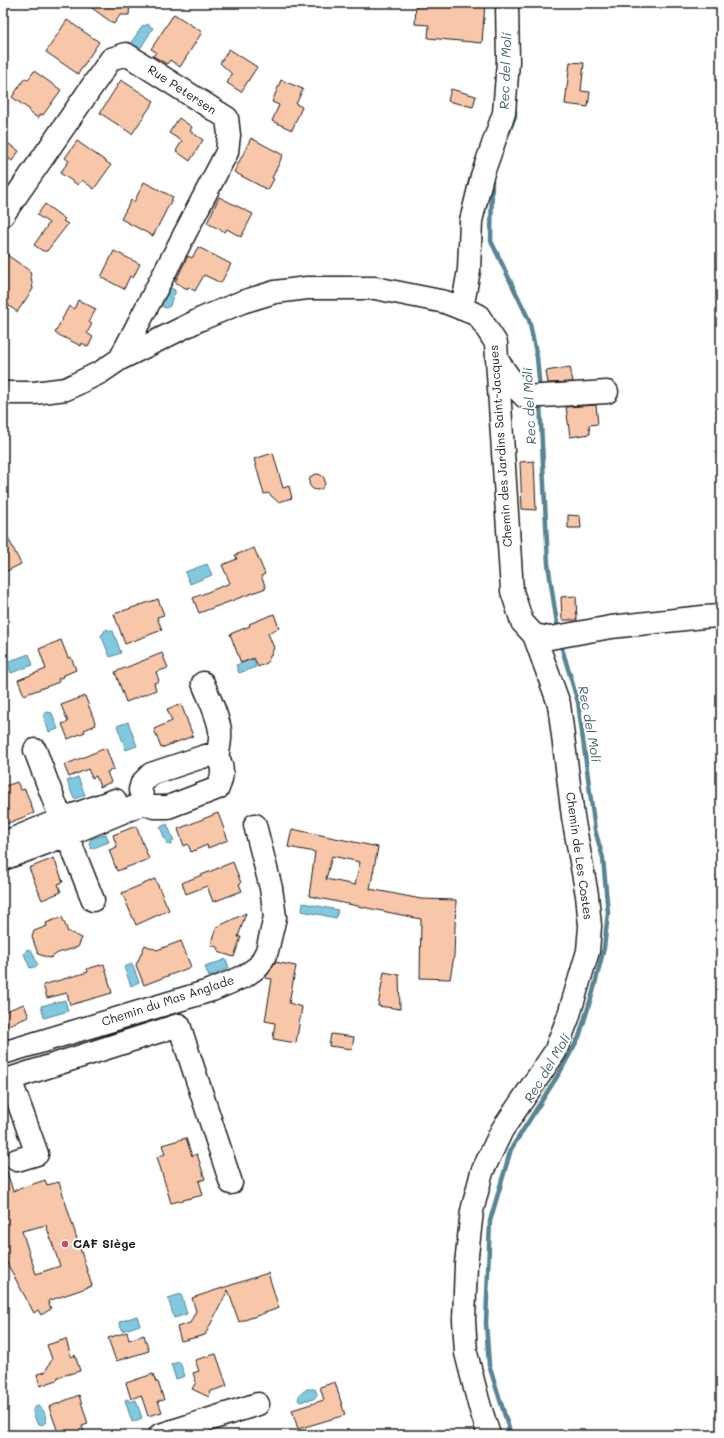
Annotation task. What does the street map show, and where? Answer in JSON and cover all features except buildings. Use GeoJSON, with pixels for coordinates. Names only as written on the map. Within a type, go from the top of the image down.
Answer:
{"type":"FeatureCollection","features":[{"type":"Feature","properties":{"kind":"street"},"geometry":{"type":"LineString","coordinates":[[462,309],[469,270],[472,221],[482,176],[504,113],[508,62],[507,3]]}},
{"type":"Feature","properties":{"kind":"street","name":"Rue Petersen"},"geometry":{"type":"LineString","coordinates":[[3,215],[111,59],[126,54],[227,118],[229,135],[227,152],[120,359]]}},
{"type":"Feature","properties":{"kind":"street","name":"Chemin des Jardins Saint-Jacques"},"geometry":{"type":"LineString","coordinates":[[3,393],[34,393],[66,389],[102,372],[120,359],[201,319],[242,302],[275,292],[307,288],[375,288],[445,302],[478,315],[496,342],[512,591],[522,622],[550,636]]}},
{"type":"Feature","properties":{"kind":"street"},"geometry":{"type":"LineString","coordinates":[[497,360],[525,397],[607,392]]}},
{"type":"Feature","properties":{"kind":"street"},"geometry":{"type":"LineString","coordinates":[[550,636],[611,627],[721,616]]}},
{"type":"Feature","properties":{"kind":"street","name":"Chemin de Les Costes"},"geometry":{"type":"LineString","coordinates":[[489,1435],[479,1404],[466,1353],[464,1320],[466,1264],[472,1211],[482,1172],[502,1130],[555,1052],[568,1018],[588,951],[590,926],[588,895],[573,817],[550,636]]}},
{"type":"Feature","properties":{"kind":"street"},"geometry":{"type":"LineString","coordinates":[[202,683],[220,730],[220,744],[217,756]]}},
{"type":"Feature","properties":{"kind":"street"},"geometry":{"type":"LineString","coordinates":[[35,750],[93,900]]}},
{"type":"Feature","properties":{"kind":"street"},"geometry":{"type":"LineString","coordinates":[[214,754],[220,759],[223,768],[222,779],[218,788],[168,807],[154,807],[143,797],[142,783],[151,774],[214,754]]}},
{"type":"Feature","properties":{"kind":"street"},"geometry":{"type":"LineString","coordinates":[[3,843],[64,827],[143,797]]}},
{"type":"Feature","properties":{"kind":"street","name":"Chemin du Mas Anglade"},"geometry":{"type":"LineString","coordinates":[[3,1053],[212,990],[245,976],[259,966],[267,951],[275,917],[271,888],[255,825]]}},
{"type":"Feature","properties":{"kind":"street"},"geometry":{"type":"LineString","coordinates":[[3,859],[64,827]]}},
{"type":"Feature","properties":{"kind":"street"},"geometry":{"type":"LineString","coordinates":[[17,1160],[37,1154],[6,1080],[179,1025],[231,1183]]}},
{"type":"Feature","properties":{"kind":"street"},"geometry":{"type":"LineString","coordinates":[[160,1435],[258,1404]]}},
{"type":"Feature","properties":{"kind":"water"},"geometry":{"type":"Polygon","coordinates":[[[147,24],[153,28],[140,49],[130,44],[143,25],[145,26],[147,24]]]}},
{"type":"Feature","properties":{"kind":"water"},"geometry":{"type":"Polygon","coordinates":[[[170,288],[175,290],[175,294],[173,295],[170,306],[166,308],[163,307],[161,302],[170,288]]]}},
{"type":"Feature","properties":{"kind":"water"},"geometry":{"type":"Polygon","coordinates":[[[207,564],[212,575],[190,584],[185,572],[207,564]]]}},
{"type":"Feature","properties":{"kind":"water"},"geometry":{"type":"Polygon","coordinates":[[[107,629],[113,631],[121,653],[110,657],[101,635],[107,629]]]}},
{"type":"Feature","properties":{"kind":"water"},"geometry":{"type":"Polygon","coordinates":[[[29,654],[33,665],[11,673],[7,662],[29,654]]]}},
{"type":"Feature","properties":{"kind":"water"},"geometry":{"type":"Polygon","coordinates":[[[253,659],[256,667],[239,673],[236,665],[253,659]]]}},
{"type":"Feature","properties":{"kind":"water"},"geometry":{"type":"Polygon","coordinates":[[[47,712],[52,713],[58,729],[49,732],[43,715],[47,712]]]}},
{"type":"Feature","properties":{"kind":"water"},"geometry":{"type":"Polygon","coordinates":[[[128,722],[137,746],[126,750],[117,726],[128,722]]]}},
{"type":"Feature","properties":{"kind":"water"},"geometry":{"type":"Polygon","coordinates":[[[78,777],[85,795],[74,799],[67,781],[78,777]]]}},
{"type":"Feature","properties":{"kind":"water"},"geometry":{"type":"Polygon","coordinates":[[[167,824],[174,841],[172,841],[171,845],[167,844],[160,827],[167,824]]]}},
{"type":"Feature","properties":{"kind":"water"},"geometry":{"type":"Polygon","coordinates":[[[106,834],[109,842],[91,849],[89,843],[91,839],[106,834]]]}},
{"type":"Feature","properties":{"kind":"water"},"geometry":{"type":"Polygon","coordinates":[[[303,903],[338,910],[336,918],[302,911],[303,903]]]}},
{"type":"Feature","properties":{"kind":"water"},"geometry":{"type":"Polygon","coordinates":[[[27,949],[32,951],[38,966],[30,968],[24,954],[27,949]]]}},
{"type":"Feature","properties":{"kind":"water"},"geometry":{"type":"Polygon","coordinates":[[[226,959],[229,968],[209,977],[205,967],[226,959]]]}},
{"type":"Feature","properties":{"kind":"water"},"geometry":{"type":"Polygon","coordinates":[[[132,964],[139,982],[131,986],[124,967],[132,964]]]}},
{"type":"Feature","properties":{"kind":"water"},"geometry":{"type":"Polygon","coordinates":[[[65,1000],[68,1011],[44,1018],[41,1006],[65,1000]]]}},
{"type":"Feature","properties":{"kind":"water"},"geometry":{"type":"Polygon","coordinates":[[[181,1294],[187,1314],[174,1318],[168,1298],[181,1294]]]}},
{"type":"Feature","properties":{"kind":"water"},"geometry":{"type":"Polygon","coordinates":[[[137,1316],[140,1325],[122,1331],[119,1322],[137,1316]]]}},
{"type":"Feature","properties":{"kind":"water"},"geometry":{"type":"Polygon","coordinates":[[[180,1362],[185,1376],[176,1379],[171,1364],[180,1362]]]}},
{"type":"Feature","properties":{"kind":"water"},"geometry":{"type":"Polygon","coordinates":[[[307,1389],[315,1389],[317,1394],[316,1396],[312,1399],[300,1402],[298,1399],[299,1396],[307,1389]]]}},
{"type":"Feature","properties":{"kind":"water"},"geometry":{"type":"Polygon","coordinates":[[[128,1399],[130,1402],[136,1400],[142,1418],[132,1422],[125,1400],[128,1399]]]}},
{"type":"Feature","properties":{"kind":"water"},"geometry":{"type":"Polygon","coordinates":[[[37,1406],[43,1410],[45,1415],[46,1422],[42,1425],[37,1423],[33,1413],[33,1409],[37,1406]]]}},
{"type":"Feature","properties":{"kind":"waterway","name":"Rec del Molí"},"geometry":{"type":"LineString","coordinates":[[509,132],[515,116],[515,111]]}},
{"type":"Feature","properties":{"kind":"waterway","name":"Rec del Molí"},"geometry":{"type":"LineString","coordinates":[[492,179],[491,241],[529,320],[537,357],[540,391]]}},
{"type":"Feature","properties":{"kind":"waterway","name":"Rec del Molí"},"geometry":{"type":"LineString","coordinates":[[540,403],[548,564],[558,630]]}},
{"type":"Feature","properties":{"kind":"waterway","name":"Rec del Molí"},"geometry":{"type":"LineString","coordinates":[[511,1435],[489,1365],[486,1323],[490,1221],[511,1149],[560,1072],[579,1037],[593,992],[604,948],[608,913],[603,858],[595,830],[578,702],[560,642]]}},
{"type":"Feature","properties":{"kind":"place","name":"CAF Siège"},"geometry":{"type":"Point","coordinates":[65,1244]}}]}
